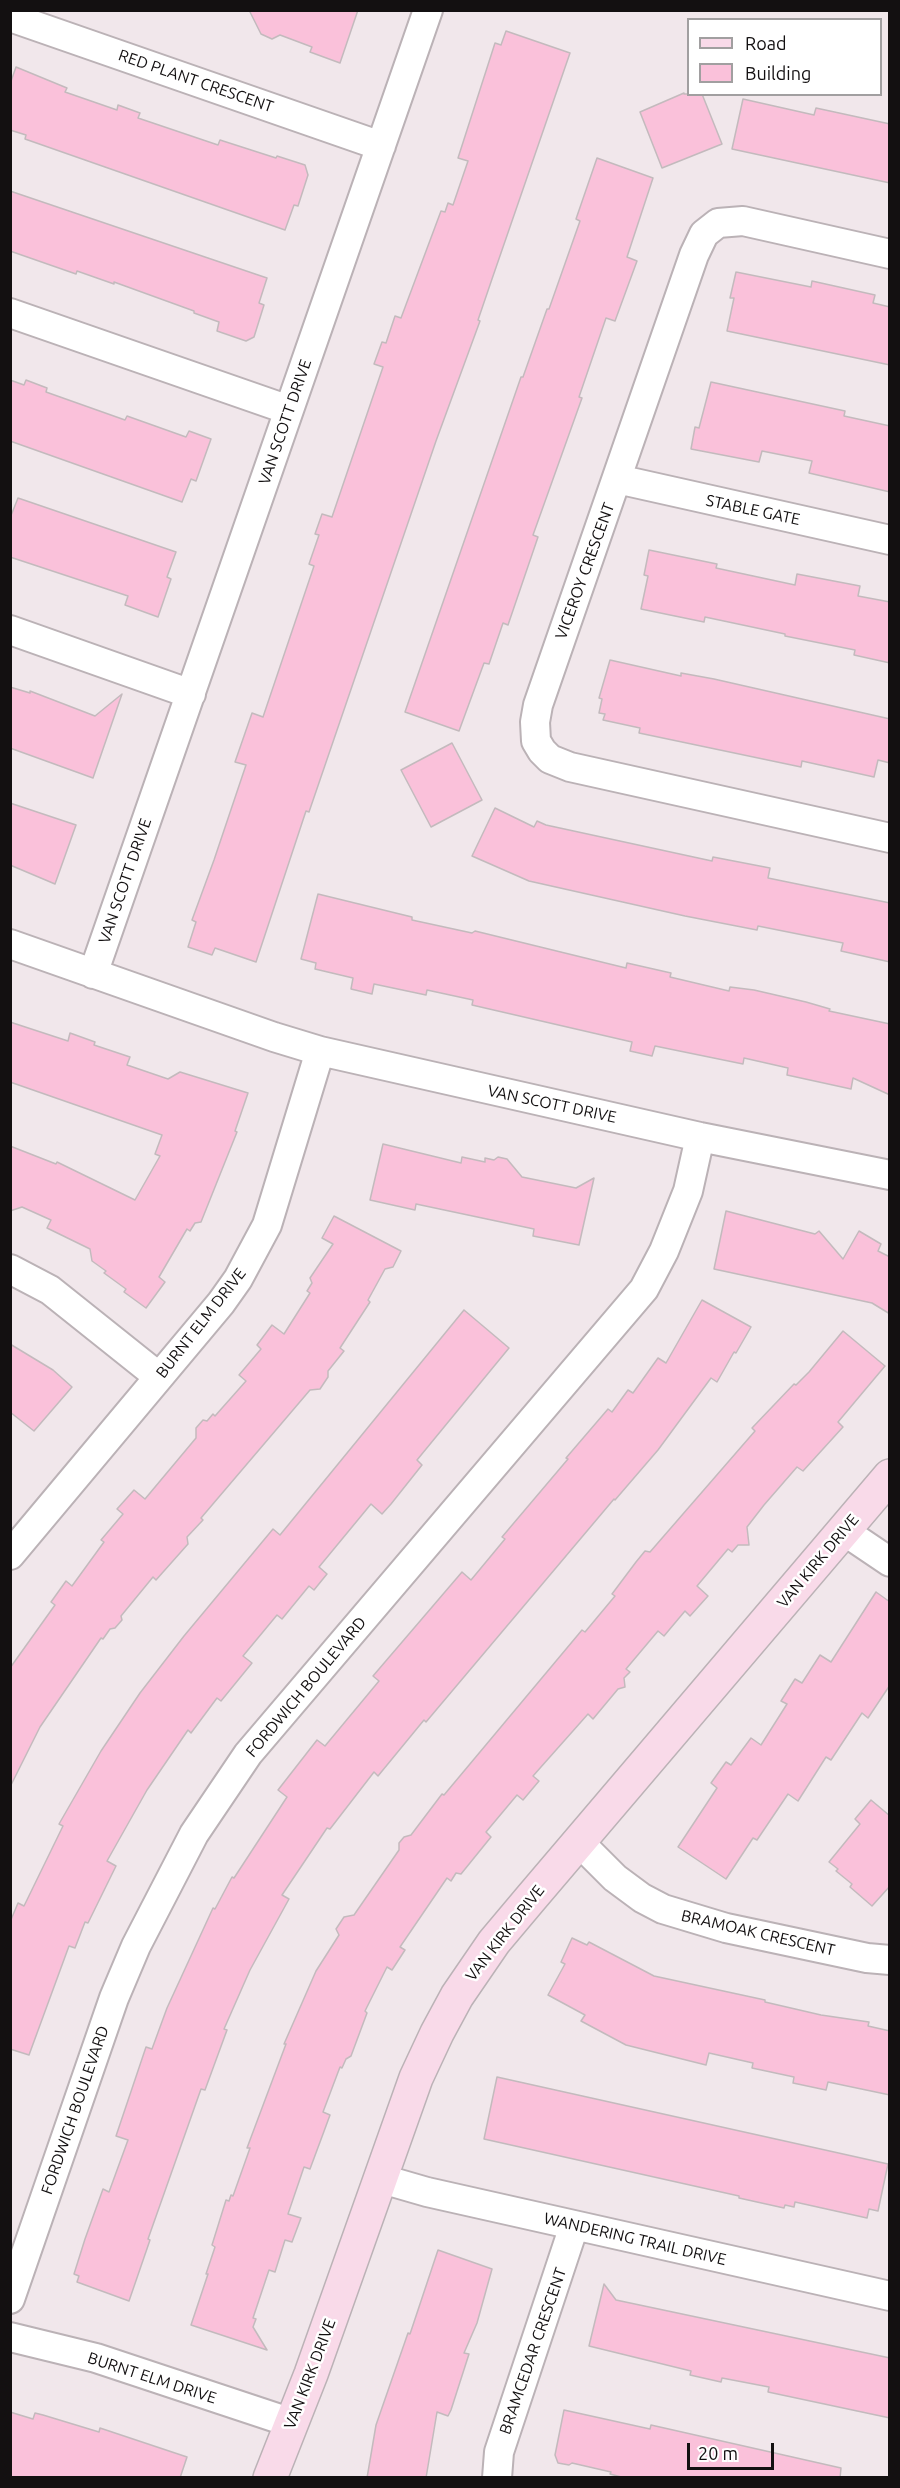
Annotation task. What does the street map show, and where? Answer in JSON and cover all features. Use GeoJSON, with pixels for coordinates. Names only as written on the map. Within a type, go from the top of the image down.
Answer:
{"type":"FeatureCollection","features":[{"type":"Feature","properties":{"kind":"street","name":"VAN SCOTT DRIVE"},"geometry":{"type":"LineString","coordinates":[[428,10],[93,974],[320,1051],[700,1137],[890,1175]]}},
{"type":"Feature","properties":{"kind":"street","name":"RED PLANT CRESCENT"},"geometry":{"type":"LineString","coordinates":[[10,17],[381,146]]}},
{"type":"Feature","properties":{"kind":"street","name":"VICEROY CRESCENT"},"geometry":{"type":"LineString","coordinates":[[890,254],[743,221],[718,224],[704,234],[694,255],[538,705],[535,722],[536,741],[542,751],[550,759],[570,767],[890,838]]}},
{"type":"Feature","properties":{"kind":"street"},"geometry":{"type":"LineString","coordinates":[[10,313],[289,410]]}},
{"type":"Feature","properties":{"kind":"street","name":"STABLE GATE"},"geometry":{"type":"LineString","coordinates":[[617,479],[890,540]]}},
{"type":"Feature","properties":{"kind":"street"},"geometry":{"type":"LineString","coordinates":[[10,630],[190,694]]}},
{"type":"Feature","properties":{"kind":"street"},"geometry":{"type":"LineString","coordinates":[[10,944],[93,974]]}},
{"type":"Feature","properties":{"kind":"street","name":"BURNT ELM DRIVE"},"geometry":{"type":"LineString","coordinates":[[10,1555],[221,1303],[255,1250],[276,1201],[320,1051]]}},
{"type":"Feature","properties":{"kind":"street","name":"FORDWICH BOULEVARD"},"geometry":{"type":"LineString","coordinates":[[10,2299],[114,1998],[136,1946],[194,1834],[248,1754],[644,1288],[664,1251],[688,1191],[700,1137]]}},
{"type":"Feature","properties":{"kind":"street"},"geometry":{"type":"LineString","coordinates":[[10,1269],[50,1290],[159,1377]]}},
{"type":"Feature","properties":{"kind":"street","name":"VAN KIRK DRIVE"},"geometry":{"type":"LineString","coordinates":[[270,2478],[382,2179],[416,2078],[457,1996],[494,1942],[890,1476]]}},
{"type":"Feature","properties":{"kind":"street"},"geometry":{"type":"LineString","coordinates":[[844,1531],[890,1562]]}},
{"type":"Feature","properties":{"kind":"street","name":"BRAMOAK CRESCENT"},"geometry":{"type":"LineString","coordinates":[[579,1842],[615,1878],[642,1898],[663,1909],[726,1928],[867,1958],[890,1960]]}},
{"type":"Feature","properties":{"kind":"street","name":"WANDERING TRAIL DRIVE"},"geometry":{"type":"LineString","coordinates":[[382,2179],[427,2192],[574,2226],[890,2296]]}},
{"type":"Feature","properties":{"kind":"street","name":"BRAMCEDAR CRESCENT"},"geometry":{"type":"LineString","coordinates":[[497,2478],[499,2452],[574,2226]]}},
{"type":"Feature","properties":{"kind":"street","name":"BURNT ELM DRIVE"},"geometry":{"type":"LineString","coordinates":[[10,2337],[96,2358],[292,2423]]}},
{"type":"Feature","properties":{"kind":"building"},"geometry":{"type":"Polygon","coordinates":[[[249,10],[358,10],[340,63],[310,52],[312,47],[280,35],[272,39],[261,34],[249,10]]]}},
{"type":"Feature","properties":{"kind":"building"},"geometry":{"type":"Polygon","coordinates":[[[506,31],[570,53],[478,320],[480,321],[436,441],[309,812],[306,811],[256,962],[215,948],[212,955],[188,947],[196,922],[192,920],[246,765],[235,762],[252,713],[263,717],[314,566],[309,564],[319,535],[315,534],[322,514],[332,517],[383,367],[374,364],[382,342],[386,343],[395,316],[401,318],[441,211],[445,212],[448,203],[453,205],[468,161],[458,158],[495,43],[501,45],[506,31]]]}},
{"type":"Feature","properties":{"kind":"building"},"geometry":{"type":"Polygon","coordinates":[[[16,67],[67,88],[65,92],[117,110],[118,105],[140,113],[138,118],[218,145],[220,140],[305,165],[308,175],[298,206],[294,205],[285,230],[25,139],[26,135],[10,130],[10,84],[16,67]]]}},
{"type":"Feature","properties":{"kind":"building"},"geometry":{"type":"Polygon","coordinates":[[[684,93],[687,96],[703,96],[722,144],[662,168],[640,112],[684,93]]]}},
{"type":"Feature","properties":{"kind":"building"},"geometry":{"type":"Polygon","coordinates":[[[743,99],[814,115],[816,108],[890,124],[890,183],[732,149],[743,99]]]}},
{"type":"Feature","properties":{"kind":"building"},"geometry":{"type":"Polygon","coordinates":[[[597,158],[653,178],[627,257],[637,261],[615,321],[606,318],[579,397],[582,398],[533,535],[538,537],[508,625],[503,623],[489,664],[484,663],[459,731],[405,712],[521,377],[523,377],[547,309],[549,309],[580,221],[576,219],[597,158]]]}},
{"type":"Feature","properties":{"kind":"building"},"geometry":{"type":"Polygon","coordinates":[[[10,191],[267,278],[259,303],[264,305],[254,337],[246,341],[217,331],[219,322],[194,313],[194,311],[114,282],[114,284],[77,271],[76,274],[10,251],[10,191]]]}},
{"type":"Feature","properties":{"kind":"building"},"geometry":{"type":"Polygon","coordinates":[[[736,272],[811,287],[812,281],[875,295],[873,303],[890,307],[890,365],[727,331],[734,298],[730,298],[736,272]]]}},
{"type":"Feature","properties":{"kind":"building"},"geometry":{"type":"Polygon","coordinates":[[[10,380],[24,385],[26,380],[47,388],[46,392],[125,420],[127,416],[186,437],[189,431],[211,439],[196,481],[191,479],[182,502],[10,441],[10,380]]]}},
{"type":"Feature","properties":{"kind":"building"},"geometry":{"type":"Polygon","coordinates":[[[711,382],[845,411],[844,416],[890,426],[890,492],[809,473],[812,461],[762,451],[759,462],[691,449],[695,427],[699,428],[711,382]]]}},
{"type":"Feature","properties":{"kind":"building"},"geometry":{"type":"Polygon","coordinates":[[[18,498],[176,552],[167,577],[171,579],[158,617],[125,605],[128,596],[10,557],[10,518],[18,498]]]}},
{"type":"Feature","properties":{"kind":"building"},"geometry":{"type":"Polygon","coordinates":[[[649,550],[717,564],[716,568],[795,585],[797,574],[860,586],[858,596],[890,602],[890,663],[854,655],[855,650],[785,636],[785,634],[705,617],[704,622],[641,609],[648,576],[644,575],[649,550]]]}},
{"type":"Feature","properties":{"kind":"building"},"geometry":{"type":"Polygon","coordinates":[[[610,660],[681,676],[681,673],[714,679],[890,719],[890,763],[878,760],[874,777],[802,761],[801,767],[639,733],[640,728],[603,720],[605,714],[599,713],[602,699],[599,698],[610,660]]]}},
{"type":"Feature","properties":{"kind":"building"},"geometry":{"type":"Polygon","coordinates":[[[10,687],[30,693],[30,691],[95,716],[122,694],[93,778],[10,748],[10,687]]]}},
{"type":"Feature","properties":{"kind":"building"},"geometry":{"type":"Polygon","coordinates":[[[452,743],[482,800],[431,827],[401,770],[452,743]]]}},
{"type":"Feature","properties":{"kind":"building"},"geometry":{"type":"Polygon","coordinates":[[[10,803],[76,825],[55,884],[10,865],[10,803]]]}},
{"type":"Feature","properties":{"kind":"building"},"geometry":{"type":"Polygon","coordinates":[[[495,808],[534,827],[537,821],[546,825],[712,861],[713,857],[770,868],[768,878],[890,903],[890,962],[841,951],[843,943],[758,926],[757,930],[685,916],[529,881],[472,856],[495,808]]]}},
{"type":"Feature","properties":{"kind":"building"},"geometry":{"type":"Polygon","coordinates":[[[318,894],[412,917],[412,920],[472,933],[475,931],[626,968],[627,963],[671,973],[670,977],[729,991],[730,987],[754,990],[806,1002],[830,1009],[829,1011],[890,1024],[890,1095],[853,1078],[851,1089],[787,1075],[788,1068],[744,1058],[743,1064],[655,1046],[652,1056],[630,1051],[632,1042],[472,1005],[473,1000],[427,990],[426,995],[374,984],[372,994],[351,989],[353,978],[315,969],[316,963],[301,959],[318,894]]]}},
{"type":"Feature","properties":{"kind":"building"},"geometry":{"type":"Polygon","coordinates":[[[10,1022],[68,1041],[70,1033],[95,1042],[94,1045],[130,1057],[127,1065],[168,1079],[180,1072],[248,1093],[235,1131],[237,1132],[201,1222],[195,1223],[190,1231],[187,1229],[159,1277],[165,1282],[146,1308],[124,1292],[126,1289],[92,1261],[90,1249],[47,1228],[51,1220],[22,1207],[10,1211],[10,1146],[56,1164],[57,1162],[135,1200],[160,1156],[155,1154],[162,1135],[10,1082],[10,1022]]]}},
{"type":"Feature","properties":{"kind":"building"},"geometry":{"type":"Polygon","coordinates":[[[383,1144],[461,1163],[462,1157],[485,1162],[485,1158],[507,1159],[522,1177],[576,1188],[594,1178],[579,1245],[533,1236],[534,1229],[416,1204],[415,1210],[370,1200],[383,1144]]]}},
{"type":"Feature","properties":{"kind":"building"},"geometry":{"type":"Polygon","coordinates":[[[726,1211],[815,1234],[819,1231],[843,1259],[859,1231],[881,1244],[878,1251],[890,1257],[890,1314],[872,1303],[714,1269],[726,1211]]]}},
{"type":"Feature","properties":{"kind":"building"},"geometry":{"type":"Polygon","coordinates":[[[334,1216],[401,1251],[393,1267],[385,1269],[368,1300],[370,1302],[340,1348],[344,1351],[328,1371],[328,1377],[320,1389],[310,1390],[201,1518],[203,1520],[187,1537],[188,1544],[156,1580],[153,1577],[121,1616],[122,1620],[115,1628],[110,1629],[103,1639],[101,1638],[40,1727],[10,1787],[10,1668],[55,1605],[51,1602],[66,1581],[72,1586],[104,1542],[101,1540],[123,1514],[117,1509],[134,1490],[145,1499],[196,1438],[196,1428],[203,1420],[207,1421],[213,1414],[215,1416],[246,1381],[239,1375],[261,1349],[257,1345],[272,1325],[284,1334],[310,1293],[307,1291],[312,1283],[310,1278],[333,1244],[322,1238],[334,1216]]]}},
{"type":"Feature","properties":{"kind":"building"},"geometry":{"type":"Polygon","coordinates":[[[702,1300],[751,1327],[736,1353],[734,1352],[717,1382],[711,1378],[658,1450],[426,1722],[424,1720],[378,1776],[374,1772],[330,1829],[327,1828],[282,1895],[289,1899],[250,1970],[224,2029],[227,2030],[205,2090],[201,2089],[148,2239],[150,2240],[129,2301],[77,2282],[79,2276],[74,2274],[85,2239],[103,2189],[109,2192],[128,2140],[116,2136],[146,2047],[152,2049],[167,2008],[213,1908],[215,1909],[232,1877],[234,1878],[287,1797],[278,1790],[317,1740],[325,1746],[379,1681],[373,1676],[462,1572],[471,1580],[505,1539],[502,1537],[608,1409],[612,1412],[628,1390],[633,1393],[658,1358],[666,1363],[702,1300]]]}},
{"type":"Feature","properties":{"kind":"building"},"geometry":{"type":"Polygon","coordinates":[[[464,1310],[509,1348],[417,1460],[422,1465],[391,1504],[382,1514],[371,1504],[319,1567],[327,1574],[314,1590],[309,1586],[282,1619],[277,1615],[243,1656],[252,1663],[221,1701],[217,1698],[191,1733],[188,1730],[147,1790],[107,1861],[116,1866],[88,1923],[85,1922],[75,1948],[69,1946],[29,2055],[10,2049],[10,1922],[18,1903],[24,1906],[63,1826],[59,1824],[101,1751],[140,1693],[184,1636],[273,1529],[280,1535],[464,1310]]]}},
{"type":"Feature","properties":{"kind":"building"},"geometry":{"type":"Polygon","coordinates":[[[843,1331],[885,1366],[838,1422],[843,1427],[803,1471],[797,1467],[764,1505],[747,1527],[749,1545],[738,1545],[732,1552],[728,1549],[697,1586],[708,1596],[690,1616],[685,1611],[664,1636],[658,1631],[626,1669],[630,1672],[624,1678],[625,1687],[618,1689],[593,1719],[588,1714],[533,1776],[539,1781],[523,1800],[517,1795],[486,1832],[491,1837],[461,1874],[456,1873],[451,1881],[447,1878],[400,1947],[405,1950],[392,1970],[387,1967],[365,2011],[367,2013],[351,2056],[346,2059],[342,2068],[340,2067],[323,2112],[330,2115],[310,2169],[304,2167],[288,2214],[301,2218],[292,2242],[285,2240],[275,2272],[269,2270],[253,2318],[256,2319],[253,2327],[267,2350],[191,2325],[208,2274],[206,2274],[215,2247],[212,2245],[226,2200],[229,2201],[231,2195],[233,2196],[250,2148],[247,2148],[286,2044],[284,2044],[316,1971],[339,1935],[336,1929],[344,1917],[354,1915],[399,1850],[399,1843],[404,1837],[411,1835],[442,1794],[444,1795],[582,1630],[585,1632],[615,1596],[612,1594],[645,1551],[650,1552],[755,1431],[752,1428],[794,1384],[796,1385],[809,1372],[843,1331]]]}},
{"type":"Feature","properties":{"kind":"building"},"geometry":{"type":"Polygon","coordinates":[[[10,1344],[53,1370],[72,1387],[34,1431],[10,1412],[10,1344]]]}},
{"type":"Feature","properties":{"kind":"building"},"geometry":{"type":"Polygon","coordinates":[[[876,1592],[890,1602],[890,1685],[868,1718],[862,1713],[831,1760],[826,1757],[798,1801],[788,1794],[757,1840],[753,1838],[726,1879],[678,1847],[717,1788],[711,1783],[726,1762],[731,1765],[751,1738],[761,1745],[787,1704],[781,1701],[795,1679],[802,1683],[820,1655],[831,1662],[876,1592]]]}},
{"type":"Feature","properties":{"kind":"building"},"geometry":{"type":"Polygon","coordinates":[[[871,1800],[890,1816],[890,1886],[872,1906],[850,1887],[852,1884],[829,1862],[860,1824],[855,1819],[871,1800]]]}},
{"type":"Feature","properties":{"kind":"building"},"geometry":{"type":"Polygon","coordinates":[[[572,1938],[587,1945],[589,1942],[654,1976],[765,2000],[765,2002],[821,2015],[869,2022],[868,2026],[890,2031],[890,2095],[828,2082],[826,2090],[793,2083],[794,2077],[752,2068],[753,2063],[709,2053],[706,2065],[626,2045],[581,2021],[585,2015],[548,1995],[565,1964],[561,1962],[572,1938]]]}},
{"type":"Feature","properties":{"kind":"building"},"geometry":{"type":"Polygon","coordinates":[[[497,2077],[888,2164],[878,2211],[869,2209],[867,2218],[795,2202],[794,2207],[785,2205],[784,2208],[484,2139],[497,2077]]]}},
{"type":"Feature","properties":{"kind":"building"},"geometry":{"type":"Polygon","coordinates":[[[438,2250],[492,2269],[477,2323],[464,2353],[469,2354],[448,2416],[437,2412],[426,2478],[367,2478],[376,2425],[438,2250]]]}},
{"type":"Feature","properties":{"kind":"building"},"geometry":{"type":"Polygon","coordinates":[[[604,2284],[616,2300],[890,2358],[890,2418],[768,2392],[769,2387],[722,2378],[721,2382],[690,2375],[691,2371],[589,2346],[604,2284]]]}},
{"type":"Feature","properties":{"kind":"building"},"geometry":{"type":"Polygon","coordinates":[[[564,2410],[650,2429],[651,2425],[841,2468],[840,2478],[625,2478],[610,2474],[611,2472],[572,2463],[569,2465],[558,2463],[555,2455],[564,2410]]]}},
{"type":"Feature","properties":{"kind":"building"},"geometry":{"type":"Polygon","coordinates":[[[10,2412],[33,2419],[35,2413],[99,2432],[100,2428],[187,2457],[180,2478],[10,2478],[10,2412]]]}}]}
